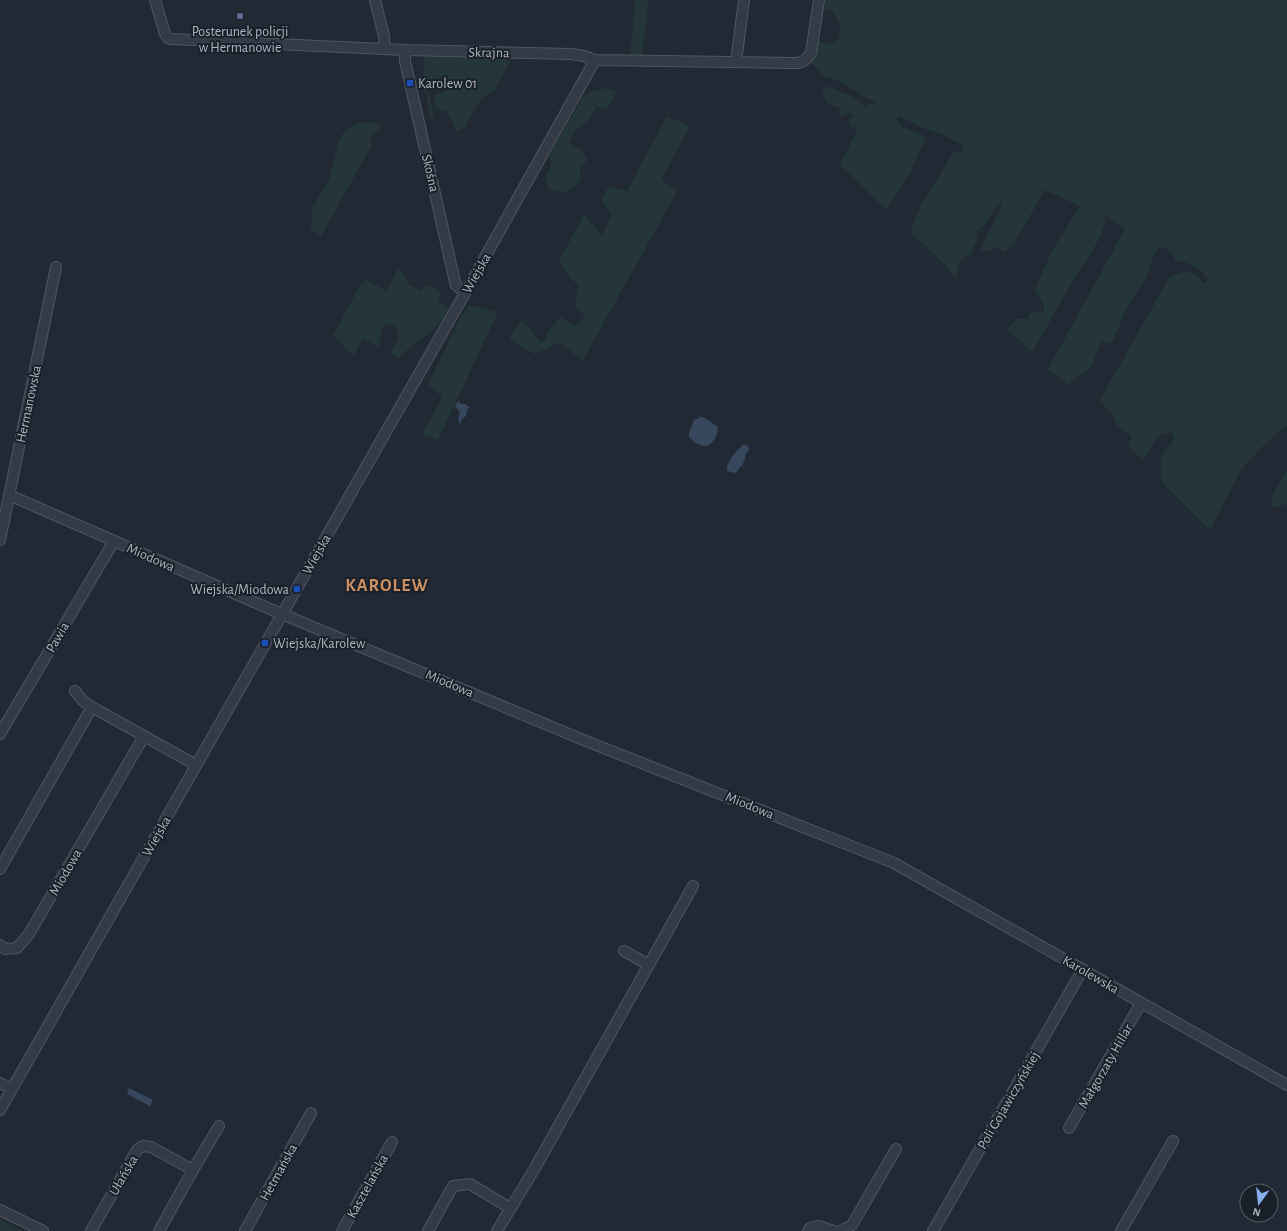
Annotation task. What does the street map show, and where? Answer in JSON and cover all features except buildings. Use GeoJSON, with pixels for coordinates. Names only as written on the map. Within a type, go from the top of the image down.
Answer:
{"type":"FeatureCollection","features":[{"type":"Feature","properties":{"kind":"street","name":"Skrajna"},"geometry":{"type":"LineString","coordinates":[[155,0],[166,36],[171,39],[405,50],[571,54],[584,56],[595,60],[790,63],[799,63],[806,60],[811,53],[819,0]]}},
{"type":"Feature","properties":{"kind":"street"},"geometry":{"type":"LineString","coordinates":[[375,0],[384,36],[385,49]]}},
{"type":"Feature","properties":{"kind":"street"},"geometry":{"type":"LineString","coordinates":[[736,62],[744,0]]}},
{"type":"Feature","properties":{"kind":"street","name":"Skośna"},"geometry":{"type":"LineString","coordinates":[[405,50],[405,61],[455,282],[456,285],[465,293]]}},
{"type":"Feature","properties":{"kind":"street","name":"Wiejska"},"geometry":{"type":"LineString","coordinates":[[0,1110],[465,293],[595,60]]}},
{"type":"Feature","properties":{"kind":"street","name":"Hermanowska"},"geometry":{"type":"LineString","coordinates":[[0,540],[56,267]]}},
{"type":"Feature","properties":{"kind":"street","name":"Miodowa"},"geometry":{"type":"LineString","coordinates":[[9,495],[282,614],[581,739],[894,863]]}},
{"type":"Feature","properties":{"kind":"street","name":"Pawia"},"geometry":{"type":"LineString","coordinates":[[0,734],[114,541]]}},
{"type":"Feature","properties":{"kind":"street"},"geometry":{"type":"LineString","coordinates":[[75,691],[83,701],[92,707],[196,765]]}},
{"type":"Feature","properties":{"kind":"street"},"geometry":{"type":"LineString","coordinates":[[0,869],[92,707]]}},
{"type":"Feature","properties":{"kind":"street","name":"Miodowa"},"geometry":{"type":"LineString","coordinates":[[0,944],[5,949],[17,948],[29,934],[144,736]]}},
{"type":"Feature","properties":{"kind":"street","name":"Karolewska"},"geometry":{"type":"LineString","coordinates":[[894,863],[1287,1085]]}},
{"type":"Feature","properties":{"kind":"street"},"geometry":{"type":"LineString","coordinates":[[497,1231],[535,1168],[693,886]]}},
{"type":"Feature","properties":{"kind":"street"},"geometry":{"type":"LineString","coordinates":[[624,951],[649,965]]}},
{"type":"Feature","properties":{"kind":"street","name":"Poli Gojawiczyńskiej"},"geometry":{"type":"LineString","coordinates":[[933,1231],[1084,969]]}},
{"type":"Feature","properties":{"kind":"street","name":"Małgorzaty Hillar"},"geometry":{"type":"LineString","coordinates":[[1069,1128],[1141,1003]]}},
{"type":"Feature","properties":{"kind":"street"},"geometry":{"type":"LineString","coordinates":[[0,1082],[12,1089]]}},
{"type":"Feature","properties":{"kind":"street","name":"Hetmańska"},"geometry":{"type":"LineString","coordinates":[[245,1231],[311,1113]]}},
{"type":"Feature","properties":{"kind":"street"},"geometry":{"type":"LineString","coordinates":[[159,1231],[219,1126]]}},
{"type":"Feature","properties":{"kind":"street"},"geometry":{"type":"LineString","coordinates":[[1121,1231],[1173,1141]]}},
{"type":"Feature","properties":{"kind":"street","name":"Kasztelańska"},"geometry":{"type":"LineString","coordinates":[[342,1231],[392,1142]]}},
{"type":"Feature","properties":{"kind":"street","name":"Ułańska"},"geometry":{"type":"LineString","coordinates":[[91,1231],[137,1150],[143,1146],[151,1147],[193,1170]]}},
{"type":"Feature","properties":{"kind":"street"},"geometry":{"type":"LineString","coordinates":[[840,1231],[852,1225],[896,1149]]}},
{"type":"Feature","properties":{"kind":"street"},"geometry":{"type":"LineString","coordinates":[[428,1231],[453,1186],[470,1184],[510,1208]]}},
{"type":"Feature","properties":{"kind":"street"},"geometry":{"type":"LineString","coordinates":[[0,1210],[43,1231]]}},
{"type":"Feature","properties":{"kind":"street"},"geometry":{"type":"LineString","coordinates":[[809,1230],[818,1226],[834,1231]]}},
{"type":"Feature","properties":{"kind":"shaded area"},"geometry":{"type":"Polygon","coordinates":[[[635,0],[649,0],[642,56],[630,56],[635,0]]]}},
{"type":"Feature","properties":{"kind":"shaded area"},"geometry":{"type":"Polygon","coordinates":[[[823,0],[1287,0],[1287,425],[1261,448],[1241,470],[1210,530],[1162,482],[1160,459],[1174,439],[1171,432],[1158,436],[1143,460],[1127,446],[1132,436],[1117,426],[1114,418],[1100,400],[1169,278],[1180,273],[1188,272],[1196,275],[1204,284],[1208,280],[1199,269],[1175,260],[1173,253],[1162,247],[1156,250],[1146,278],[1127,307],[1112,343],[1102,341],[1091,367],[1068,385],[1048,369],[1125,229],[1106,216],[1101,234],[1093,250],[1072,282],[1032,352],[1007,329],[1017,319],[1027,319],[1032,311],[1044,312],[1044,304],[1035,290],[1051,252],[1080,206],[1045,190],[1013,245],[1003,252],[997,247],[991,250],[980,250],[1003,203],[999,205],[992,212],[985,224],[977,231],[978,239],[970,255],[962,259],[959,263],[957,277],[955,277],[940,260],[910,232],[921,205],[953,153],[961,151],[964,146],[899,116],[897,120],[902,127],[926,137],[911,171],[886,210],[840,165],[858,128],[851,127],[848,122],[853,115],[848,113],[841,117],[839,108],[827,103],[822,91],[826,86],[854,97],[866,108],[869,104],[876,105],[877,103],[843,83],[823,76],[811,63],[815,57],[817,40],[829,44],[838,40],[840,25],[833,11],[825,10],[825,2],[823,0]]]}},
{"type":"Feature","properties":{"kind":"shaded area"},"geometry":{"type":"Polygon","coordinates":[[[424,56],[512,58],[494,91],[480,101],[473,111],[465,128],[456,132],[448,112],[435,109],[435,95],[447,90],[448,79],[439,77],[434,83],[427,81],[435,121],[431,119],[426,93],[423,92],[424,56]]]}},
{"type":"Feature","properties":{"kind":"shaded area"},"geometry":{"type":"Polygon","coordinates":[[[606,88],[616,92],[607,110],[597,106],[590,119],[575,130],[569,143],[582,150],[587,160],[580,169],[580,181],[565,193],[550,190],[545,180],[551,165],[549,156],[582,98],[591,91],[606,88]]]}},
{"type":"Feature","properties":{"kind":"shaded area"},"geometry":{"type":"Polygon","coordinates":[[[667,116],[690,126],[661,180],[678,190],[583,360],[559,343],[535,354],[511,341],[510,336],[522,320],[540,342],[544,341],[549,331],[560,317],[575,326],[586,317],[575,306],[579,285],[572,280],[559,261],[584,214],[602,236],[612,215],[602,200],[608,187],[627,191],[667,116]]]}},
{"type":"Feature","properties":{"kind":"shaded area"},"geometry":{"type":"Polygon","coordinates":[[[376,122],[382,127],[369,138],[372,145],[321,236],[311,230],[312,208],[329,181],[339,140],[344,132],[358,123],[376,122]]]}},
{"type":"Feature","properties":{"kind":"shaded area"},"geometry":{"type":"Polygon","coordinates":[[[398,269],[403,273],[408,284],[421,291],[427,285],[442,291],[438,300],[449,308],[439,324],[433,330],[399,358],[391,353],[399,337],[396,326],[386,324],[381,329],[379,347],[363,339],[353,356],[333,335],[361,284],[367,280],[386,291],[398,269]]]}},
{"type":"Feature","properties":{"kind":"shaded area"},"geometry":{"type":"Polygon","coordinates":[[[470,305],[498,312],[438,440],[422,435],[442,397],[428,384],[462,315],[470,305]]]}},
{"type":"Feature","properties":{"kind":"shaded area"},"geometry":{"type":"Polygon","coordinates":[[[1287,470],[1287,504],[1273,508],[1271,498],[1287,470]]]}},
{"type":"Feature","properties":{"kind":"shaded area"},"geometry":{"type":"Polygon","coordinates":[[[0,1220],[22,1231],[0,1231],[0,1220]]]}},
{"type":"Feature","properties":{"kind":"water"},"geometry":{"type":"Polygon","coordinates":[[[459,400],[460,404],[465,404],[470,408],[467,409],[466,416],[462,419],[460,425],[458,417],[460,413],[457,408],[454,407],[459,400]]]}},
{"type":"Feature","properties":{"kind":"water"},"geometry":{"type":"Polygon","coordinates":[[[701,417],[718,427],[715,438],[707,446],[697,444],[689,437],[689,432],[694,420],[701,417]]]}},
{"type":"Feature","properties":{"kind":"water"},"geometry":{"type":"Polygon","coordinates":[[[744,444],[748,446],[749,450],[745,455],[742,466],[736,473],[727,471],[728,463],[744,444]]]}},
{"type":"Feature","properties":{"kind":"water"},"geometry":{"type":"Polygon","coordinates":[[[129,1088],[153,1100],[150,1106],[127,1094],[129,1088]]]}},
{"type":"Feature","properties":{"kind":"place","name":"Posterunek policji w Hermanowie"},"geometry":{"type":"Point","coordinates":[240,16]}},
{"type":"Feature","properties":{"kind":"place","name":"Karolew 01"},"geometry":{"type":"Point","coordinates":[410,83]}},
{"type":"Feature","properties":{"kind":"place","name":"Wiejska/Miodowa"},"geometry":{"type":"Point","coordinates":[297,589]}},
{"type":"Feature","properties":{"kind":"place","name":"Wiejska/Karolew"},"geometry":{"type":"Point","coordinates":[265,643]}},
{"type":"Feature","properties":{"kind":"district","name":"KAROLEW"},"geometry":{"type":"Point","coordinates":[387,585]}}]}
